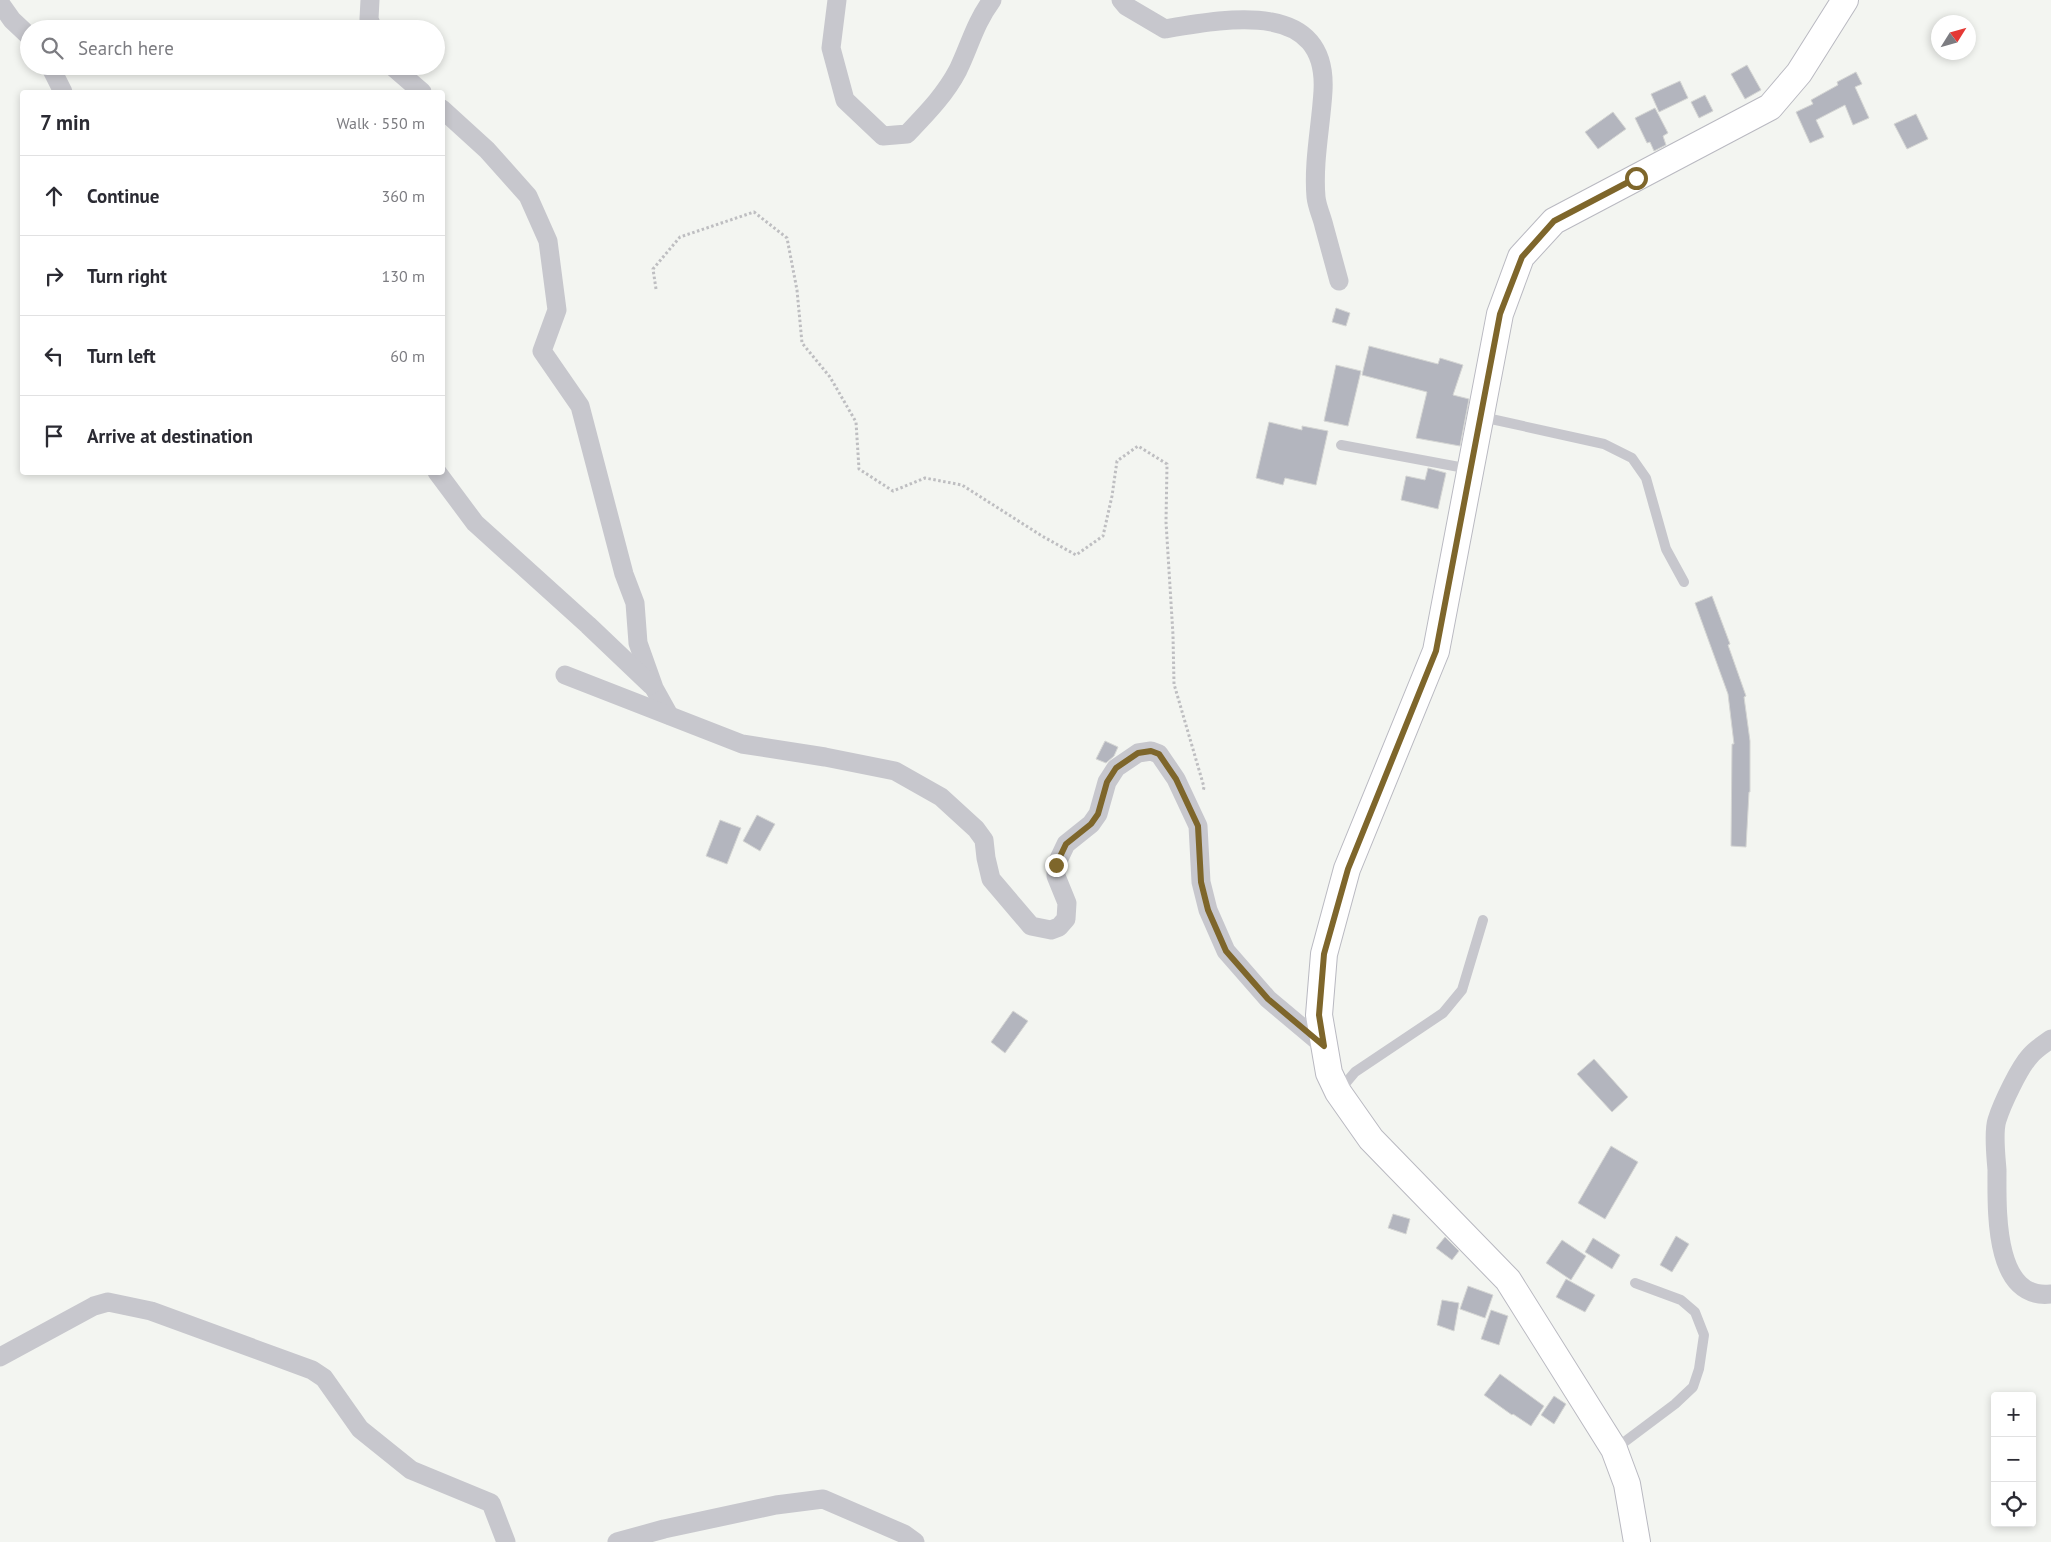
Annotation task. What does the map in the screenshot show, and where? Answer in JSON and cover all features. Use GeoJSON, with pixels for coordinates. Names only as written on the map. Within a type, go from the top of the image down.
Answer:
{"type":"FeatureCollection","features":[{"type":"Feature","properties":{"kind":"main road"},"geometry":{"type":"LineString","coordinates":[[1637,1542],[1627,1484],[1614,1449],[1508,1280],[1371,1139],[1338,1092],[1329,1073],[1319,1015],[1324,954],[1348,869],[1436,651],[1482,417],[1500,314],[1522,257],[1554,221],[1770,107],[1798,73],[1845,0]]}},
{"type":"Feature","properties":{"kind":"street"},"geometry":{"type":"LineString","coordinates":[[368,20],[370,0]]}},
{"type":"Feature","properties":{"kind":"street"},"geometry":{"type":"LineString","coordinates":[[837,0],[831,48],[845,100],[883,136],[907,134],[940,98],[958,70],[980,16],[992,0]]}},
{"type":"Feature","properties":{"kind":"street"},"geometry":{"type":"LineString","coordinates":[[1121,0],[1126,6],[1165,29],[1243,16],[1276,16],[1304,29],[1320,52],[1323,88],[1316,172],[1316,198],[1340,281]]}},
{"type":"Feature","properties":{"kind":"street"},"geometry":{"type":"LineString","coordinates":[[0,3],[20,28]]}},
{"type":"Feature","properties":{"kind":"street"},"geometry":{"type":"LineString","coordinates":[[54,75],[62,90]]}},
{"type":"Feature","properties":{"kind":"street"},"geometry":{"type":"LineString","coordinates":[[402,75],[420,90]]}},
{"type":"Feature","properties":{"kind":"street"},"geometry":{"type":"LineString","coordinates":[[445,112],[487,150],[528,196],[548,241],[557,310],[542,350],[580,406],[624,574],[635,603],[638,643],[654,688],[669,715]]}},
{"type":"Feature","properties":{"kind":"street"},"geometry":{"type":"LineString","coordinates":[[439,475],[475,524],[588,625],[654,688]]}},
{"type":"Feature","properties":{"kind":"street"},"geometry":{"type":"LineString","coordinates":[[565,675],[742,744],[825,757],[895,771],[941,798],[976,829],[984,840],[991,879],[1031,926],[1051,930],[1059,927],[1066,919],[1066,903],[1056,876],[1056,865],[1066,844],[1091,824],[1098,814],[1107,782],[1116,768],[1138,753],[1151,751],[1159,754],[1176,779],[1198,826],[1201,882],[1208,910],[1226,951],[1268,999],[1324,1046]]}},
{"type":"Feature","properties":{"kind":"street"},"geometry":{"type":"LineString","coordinates":[[2051,1039],[2030,1056],[2016,1077],[1996,1122],[1997,1213],[2006,1264],[2014,1280],[2028,1291],[2051,1294]]}},
{"type":"Feature","properties":{"kind":"street"},"geometry":{"type":"LineString","coordinates":[[0,1356],[94,1306],[108,1302],[160,1314],[312,1370],[324,1378],[360,1429],[411,1470],[491,1503],[506,1542]]}},
{"type":"Feature","properties":{"kind":"street"},"geometry":{"type":"LineString","coordinates":[[617,1542],[664,1529],[748,1511],[823,1499],[904,1534],[916,1542]]}},
{"type":"Feature","properties":{"kind":"lane"},"geometry":{"type":"LineString","coordinates":[[1482,417],[1604,444],[1632,458],[1646,478],[1666,549],[1684,582]]}},
{"type":"Feature","properties":{"kind":"lane"},"geometry":{"type":"LineString","coordinates":[[1341,445],[1471,469]]}},
{"type":"Feature","properties":{"kind":"lane"},"geometry":{"type":"LineString","coordinates":[[1338,1092],[1355,1072],[1443,1013],[1450,1005],[1462,990],[1483,920]]}},
{"type":"Feature","properties":{"kind":"lane"},"geometry":{"type":"LineString","coordinates":[[1614,1449],[1675,1404],[1693,1388],[1699,1369],[1704,1335],[1695,1312],[1681,1300],[1634,1283]]}},
{"type":"Feature","properties":{"kind":"path"},"geometry":{"type":"LineString","coordinates":[[656,289],[653,268],[680,237],[754,212],[786,238],[797,290],[802,343],[830,377],[856,422],[859,469],[894,491],[926,478],[962,485],[1042,536],[1076,555],[1103,536],[1112,496],[1117,461],[1138,446],[1167,464],[1166,522],[1173,627],[1174,684],[1204,787],[1203,796]]}},
{"type":"Feature","properties":{"kind":"building"},"geometry":{"type":"Polygon","coordinates":[[[1747,65],[1761,90],[1745,99],[1731,74],[1747,65]]]}},
{"type":"Feature","properties":{"kind":"building"},"geometry":{"type":"Polygon","coordinates":[[[1856,72],[1862,84],[1855,87],[1869,118],[1853,125],[1845,105],[1816,120],[1824,137],[1810,143],[1796,112],[1813,104],[1811,100],[1838,85],[1837,82],[1856,72]]]}},
{"type":"Feature","properties":{"kind":"building"},"geometry":{"type":"Polygon","coordinates":[[[1680,81],[1688,98],[1659,112],[1651,94],[1680,81]]]}},
{"type":"Feature","properties":{"kind":"building"},"geometry":{"type":"Polygon","coordinates":[[[1705,95],[1713,111],[1699,118],[1691,102],[1705,95]]]}},
{"type":"Feature","properties":{"kind":"building"},"geometry":{"type":"Polygon","coordinates":[[[1655,108],[1668,133],[1663,136],[1666,145],[1654,151],[1650,142],[1647,143],[1635,118],[1655,108]]]}},
{"type":"Feature","properties":{"kind":"building"},"geometry":{"type":"Polygon","coordinates":[[[1613,112],[1626,129],[1598,149],[1585,132],[1613,112]]]}},
{"type":"Feature","properties":{"kind":"building"},"geometry":{"type":"Polygon","coordinates":[[[1916,114],[1928,139],[1907,149],[1894,124],[1916,114]]]}},
{"type":"Feature","properties":{"kind":"building"},"geometry":{"type":"Polygon","coordinates":[[[1336,308],[1350,313],[1346,326],[1332,322],[1336,308]]]}},
{"type":"Feature","properties":{"kind":"building"},"geometry":{"type":"Polygon","coordinates":[[[1369,346],[1438,364],[1440,358],[1463,365],[1453,395],[1469,399],[1460,446],[1416,438],[1427,392],[1362,375],[1369,346]]]}},
{"type":"Feature","properties":{"kind":"building"},"geometry":{"type":"Polygon","coordinates":[[[1336,365],[1361,371],[1348,426],[1324,421],[1336,365]]]}},
{"type":"Feature","properties":{"kind":"building"},"geometry":{"type":"Polygon","coordinates":[[[1269,422],[1302,430],[1302,426],[1328,431],[1316,485],[1285,478],[1283,485],[1256,478],[1269,422]]]}},
{"type":"Feature","properties":{"kind":"building"},"geometry":{"type":"Polygon","coordinates":[[[1428,468],[1446,473],[1438,509],[1401,500],[1406,476],[1425,480],[1428,468]]]}},
{"type":"Feature","properties":{"kind":"building"},"geometry":{"type":"Polygon","coordinates":[[[1712,596],[1730,644],[1728,645],[1746,696],[1744,697],[1750,741],[1750,792],[1746,847],[1731,846],[1732,744],[1734,744],[1728,694],[1695,603],[1712,596]]]}},
{"type":"Feature","properties":{"kind":"building"},"geometry":{"type":"Polygon","coordinates":[[[1105,741],[1118,747],[1114,756],[1106,763],[1096,759],[1105,741]]]}},
{"type":"Feature","properties":{"kind":"building"},"geometry":{"type":"Polygon","coordinates":[[[757,815],[775,824],[760,851],[743,841],[757,815]]]}},
{"type":"Feature","properties":{"kind":"building"},"geometry":{"type":"Polygon","coordinates":[[[720,820],[741,828],[727,864],[706,856],[720,820]]]}},
{"type":"Feature","properties":{"kind":"building"},"geometry":{"type":"Polygon","coordinates":[[[1013,1011],[1028,1021],[1005,1053],[991,1042],[1013,1011]]]}},
{"type":"Feature","properties":{"kind":"building"},"geometry":{"type":"Polygon","coordinates":[[[1594,1059],[1628,1097],[1612,1112],[1577,1074],[1594,1059]]]}},
{"type":"Feature","properties":{"kind":"building"},"geometry":{"type":"Polygon","coordinates":[[[1611,1146],[1638,1162],[1605,1219],[1578,1203],[1611,1146]]]}},
{"type":"Feature","properties":{"kind":"building"},"geometry":{"type":"Polygon","coordinates":[[[1393,1214],[1410,1219],[1406,1234],[1388,1228],[1393,1214]]]}},
{"type":"Feature","properties":{"kind":"building"},"geometry":{"type":"Polygon","coordinates":[[[1676,1236],[1689,1244],[1672,1272],[1660,1265],[1676,1236]]]}},
{"type":"Feature","properties":{"kind":"building"},"geometry":{"type":"Polygon","coordinates":[[[1445,1237],[1459,1251],[1452,1260],[1436,1248],[1445,1237]]]}},
{"type":"Feature","properties":{"kind":"building"},"geometry":{"type":"Polygon","coordinates":[[[1593,1238],[1620,1255],[1612,1269],[1585,1252],[1593,1238]]]}},
{"type":"Feature","properties":{"kind":"building"},"geometry":{"type":"Polygon","coordinates":[[[1562,1240],[1586,1256],[1571,1280],[1546,1263],[1562,1240]]]}},
{"type":"Feature","properties":{"kind":"building"},"geometry":{"type":"Polygon","coordinates":[[[1566,1279],[1595,1295],[1585,1312],[1556,1297],[1566,1279]]]}},
{"type":"Feature","properties":{"kind":"building"},"geometry":{"type":"Polygon","coordinates":[[[1468,1286],[1493,1295],[1485,1318],[1460,1309],[1468,1286]]]}},
{"type":"Feature","properties":{"kind":"building"},"geometry":{"type":"Polygon","coordinates":[[[1442,1300],[1459,1303],[1454,1331],[1437,1325],[1442,1300]]]}},
{"type":"Feature","properties":{"kind":"building"},"geometry":{"type":"Polygon","coordinates":[[[1491,1310],[1508,1316],[1499,1345],[1481,1339],[1491,1310]]]}},
{"type":"Feature","properties":{"kind":"building"},"geometry":{"type":"Polygon","coordinates":[[[1500,1374],[1544,1406],[1531,1426],[1484,1395],[1500,1374]]]}},
{"type":"Feature","properties":{"kind":"building"},"geometry":{"type":"Polygon","coordinates":[[[1554,1396],[1566,1404],[1554,1424],[1541,1415],[1554,1396]]]}},
{"type":"Feature","properties":{"kind":"route"},"geometry":{"type":"LineString","coordinates":[[1056,865],[1066,844],[1091,824],[1098,814],[1107,782],[1116,768],[1138,753],[1151,751],[1159,754],[1176,779],[1198,826],[1201,882],[1208,910],[1226,951],[1268,999],[1324,1046],[1319,1015],[1324,954],[1348,869],[1436,651],[1500,314],[1522,257],[1554,221],[1636,178]]}}]}
